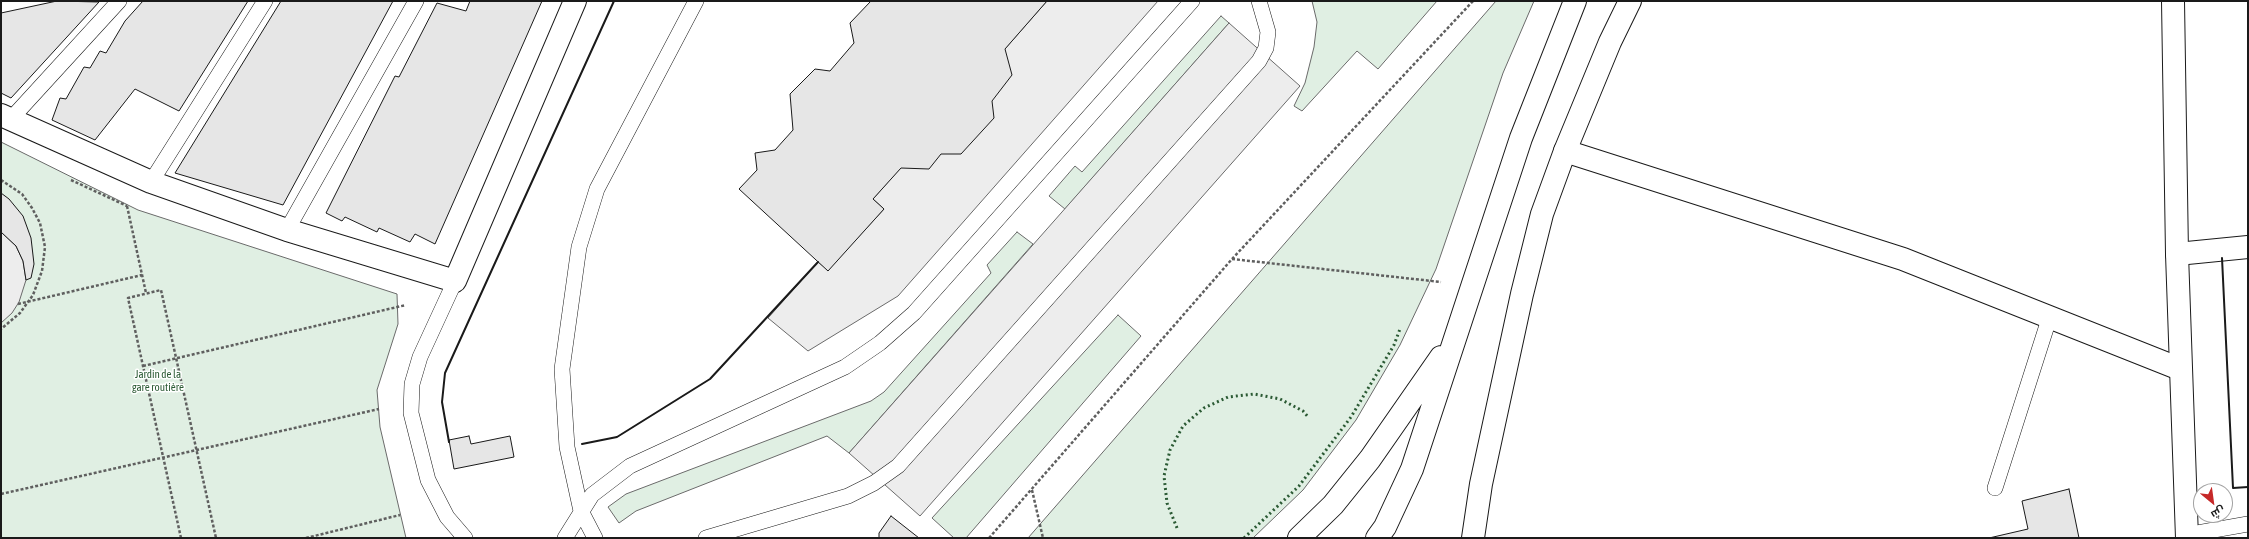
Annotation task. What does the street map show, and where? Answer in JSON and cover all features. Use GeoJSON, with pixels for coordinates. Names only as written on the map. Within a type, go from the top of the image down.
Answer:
{"type":"FeatureCollection","features":[{"type":"Feature","properties":{"kind":"street"},"geometry":{"type":"LineString","coordinates":[[5,118],[151,182],[287,230],[455,281],[575,1]]}},
{"type":"Feature","properties":{"kind":"street"},"geometry":{"type":"LineString","coordinates":[[1377,538],[1385,527],[1412,469],[1521,138],[1575,1]]}},
{"type":"Feature","properties":{"kind":"street"},"geometry":{"type":"LineString","coordinates":[[1473,538],[1481,484],[1522,294],[1542,214],[1565,151],[1610,42],[1630,1]]}},
{"type":"Feature","properties":{"kind":"street"},"geometry":{"type":"LineString","coordinates":[[2173,1],[2176,254],[2186,536]]}},
{"type":"Feature","properties":{"kind":"street"},"geometry":{"type":"LineString","coordinates":[[1565,151],[1903,259],[2050,316],[2180,369]]}},
{"type":"Feature","properties":{"kind":"street"},"geometry":{"type":"LineString","coordinates":[[2176,254],[2248,247]]}},
{"type":"Feature","properties":{"kind":"street"},"geometry":{"type":"LineString","coordinates":[[1299,538],[1333,505],[1370,459],[1455,338]]}},
{"type":"Feature","properties":{"kind":"lane"},"geometry":{"type":"LineString","coordinates":[[5,118],[119,1]]}},
{"type":"Feature","properties":{"kind":"lane"},"geometry":{"type":"LineString","coordinates":[[151,182],[265,1]]}},
{"type":"Feature","properties":{"kind":"lane"},"geometry":{"type":"LineString","coordinates":[[287,230],[416,1]]}},
{"type":"Feature","properties":{"kind":"lane"},"geometry":{"type":"LineString","coordinates":[[595,538],[581,511],[567,447],[562,369],[580,247],[597,189],[696,1]]}},
{"type":"Feature","properties":{"kind":"lane"},"geometry":{"type":"LineString","coordinates":[[565,538],[592,495],[630,466],[845,367],[880,343],[914,313],[1192,1]]}},
{"type":"Feature","properties":{"kind":"lane"},"geometry":{"type":"LineString","coordinates":[[706,538],[848,496],[874,482],[898,466],[1259,60],[1266,48],[1268,32],[1259,1]]}},
{"type":"Feature","properties":{"kind":"lane"},"geometry":{"type":"LineString","coordinates":[[455,281],[420,357],[412,384],[411,413],[428,480],[447,517],[465,538]]}},
{"type":"Feature","properties":{"kind":"lane"},"geometry":{"type":"LineString","coordinates":[[1995,488],[2050,316]]}},
{"type":"Feature","properties":{"kind":"lane"},"geometry":{"type":"LineString","coordinates":[[2186,536],[2248,524]]}},
{"type":"Feature","properties":{"kind":"path"},"geometry":{"type":"LineString","coordinates":[[989,538],[1232,259],[1473,1]]}},
{"type":"Feature","properties":{"kind":"path"},"geometry":{"type":"LineString","coordinates":[[1,180],[22,194],[32,208],[40,223],[45,247],[42,271],[28,301],[20,313],[1,329]]}},
{"type":"Feature","properties":{"kind":"path"},"geometry":{"type":"LineString","coordinates":[[127,206],[146,294]]}},
{"type":"Feature","properties":{"kind":"path"},"geometry":{"type":"LineString","coordinates":[[1232,259],[1442,282]]}},
{"type":"Feature","properties":{"kind":"path"},"geometry":{"type":"LineString","coordinates":[[18,304],[142,275]]}},
{"type":"Feature","properties":{"kind":"path"},"geometry":{"type":"LineString","coordinates":[[181,538],[128,298],[161,290],[216,538]]}},
{"type":"Feature","properties":{"kind":"path"},"geometry":{"type":"LineString","coordinates":[[143,366],[406,305]]}},
{"type":"Feature","properties":{"kind":"path"},"geometry":{"type":"LineString","coordinates":[[1,494],[379,409]]}},
{"type":"Feature","properties":{"kind":"path"},"geometry":{"type":"LineString","coordinates":[[1032,489],[1043,538]]}},
{"type":"Feature","properties":{"kind":"path"},"geometry":{"type":"LineString","coordinates":[[306,538],[400,516]]}},
{"type":"Feature","properties":{"kind":"green space"},"geometry":{"type":"Polygon","coordinates":[[[1312,1],[1437,1],[1378,69],[1357,51],[1302,111],[1294,106],[1305,83],[1314,47],[1317,22],[1312,1]]]}},
{"type":"Feature","properties":{"kind":"green space"},"geometry":{"type":"Polygon","coordinates":[[[1496,1],[1534,1],[1503,73],[1436,269],[1400,345],[1356,420],[1303,490],[1253,538],[1028,538],[1496,1]]]}},
{"type":"Feature","properties":{"kind":"green space"},"geometry":{"type":"Polygon","coordinates":[[[1221,16],[1229,23],[1065,209],[1049,196],[1075,166],[1082,172],[1221,16]]]}},
{"type":"Feature","properties":{"kind":"green space","name":"Jardin de la gare routière"},"geometry":{"type":"Polygon","coordinates":[[[1,142],[138,210],[397,294],[398,324],[377,390],[380,427],[406,538],[1,538],[1,142]]]}},
{"type":"Feature","properties":{"kind":"green space"},"geometry":{"type":"Polygon","coordinates":[[[1017,232],[1033,244],[849,453],[827,436],[636,511],[619,523],[608,507],[626,494],[871,401],[884,392],[991,273],[987,265],[1017,232]]]}},
{"type":"Feature","properties":{"kind":"green space"},"geometry":{"type":"Polygon","coordinates":[[[1118,315],[1141,336],[966,538],[954,538],[932,518],[1118,315]]]}},
{"type":"Feature","properties":{"kind":"shaded area"},"geometry":{"type":"Polygon","coordinates":[[[1047,1],[1158,1],[898,296],[808,351],[768,318],[818,262],[828,270],[884,209],[873,199],[1047,1]]]}},
{"type":"Feature","properties":{"kind":"shaded area"},"geometry":{"type":"Polygon","coordinates":[[[1229,23],[1300,86],[920,516],[849,453],[1229,23]]]}},
{"type":"Feature","properties":{"kind":"shaded area"},"geometry":{"type":"Polygon","coordinates":[[[1,232],[16,246],[23,261],[26,280],[19,302],[12,313],[1,323],[1,232]]]}},
{"type":"Feature","properties":{"kind":"building"},"geometry":{"type":"Polygon","coordinates":[[[57,1],[99,2],[11,98],[1,93],[1,13],[57,1]]]}},
{"type":"Feature","properties":{"kind":"building"},"geometry":{"type":"Polygon","coordinates":[[[143,1],[248,1],[179,111],[135,89],[95,140],[52,120],[60,98],[66,99],[84,67],[90,68],[100,51],[106,53],[125,21],[143,1]]]}},
{"type":"Feature","properties":{"kind":"building"},"geometry":{"type":"Polygon","coordinates":[[[281,1],[393,1],[283,205],[175,173],[281,1]]]}},
{"type":"Feature","properties":{"kind":"building"},"geometry":{"type":"Polygon","coordinates":[[[470,1],[542,1],[435,244],[415,234],[410,242],[379,228],[377,232],[345,217],[342,221],[326,213],[395,76],[399,77],[437,3],[466,11],[470,1]]]}},
{"type":"Feature","properties":{"kind":"building"},"geometry":{"type":"Polygon","coordinates":[[[871,1],[1047,1],[1005,49],[1012,75],[992,101],[994,118],[961,154],[941,154],[929,169],[901,168],[873,199],[884,209],[828,271],[739,189],[757,170],[755,153],[775,150],[793,130],[790,94],[815,69],[830,71],[854,43],[850,23],[871,1]]]}},
{"type":"Feature","properties":{"kind":"building"},"geometry":{"type":"Polygon","coordinates":[[[1,193],[9,199],[23,216],[31,238],[34,264],[31,278],[26,280],[23,261],[16,246],[1,232],[1,193]]]}},
{"type":"Feature","properties":{"kind":"building"},"geometry":{"type":"Polygon","coordinates":[[[469,436],[471,444],[510,436],[514,457],[454,469],[449,440],[469,436]]]}},
{"type":"Feature","properties":{"kind":"building"},"geometry":{"type":"Polygon","coordinates":[[[2069,489],[2079,538],[1989,538],[2028,529],[2022,501],[2069,489]]]}},
{"type":"Feature","properties":{"kind":"building"},"geometry":{"type":"Polygon","coordinates":[[[891,516],[919,538],[879,538],[879,533],[891,516]]]}},
{"type":"Feature","properties":{"kind":"hedge"},"geometry":{"type":"LineString","coordinates":[[1244,538],[1299,486],[1351,417],[1394,345],[1400,329]]}},
{"type":"Feature","properties":{"kind":"hedge"},"geometry":{"type":"LineString","coordinates":[[1177,528],[1167,503],[1164,476],[1170,450],[1183,426],[1204,408],[1228,397],[1254,394],[1280,399],[1303,411],[1309,418]]}},
{"type":"Feature","properties":{"kind":"wall"},"geometry":{"type":"LineString","coordinates":[[449,442],[442,402],[445,373],[614,1]]}},
{"type":"Feature","properties":{"kind":"wall"},"geometry":{"type":"LineString","coordinates":[[2222,258],[2233,488],[2248,487]]}},
{"type":"Feature","properties":{"kind":"wall"},"geometry":{"type":"LineString","coordinates":[[582,444],[617,437],[710,379],[818,262]]}}]}
